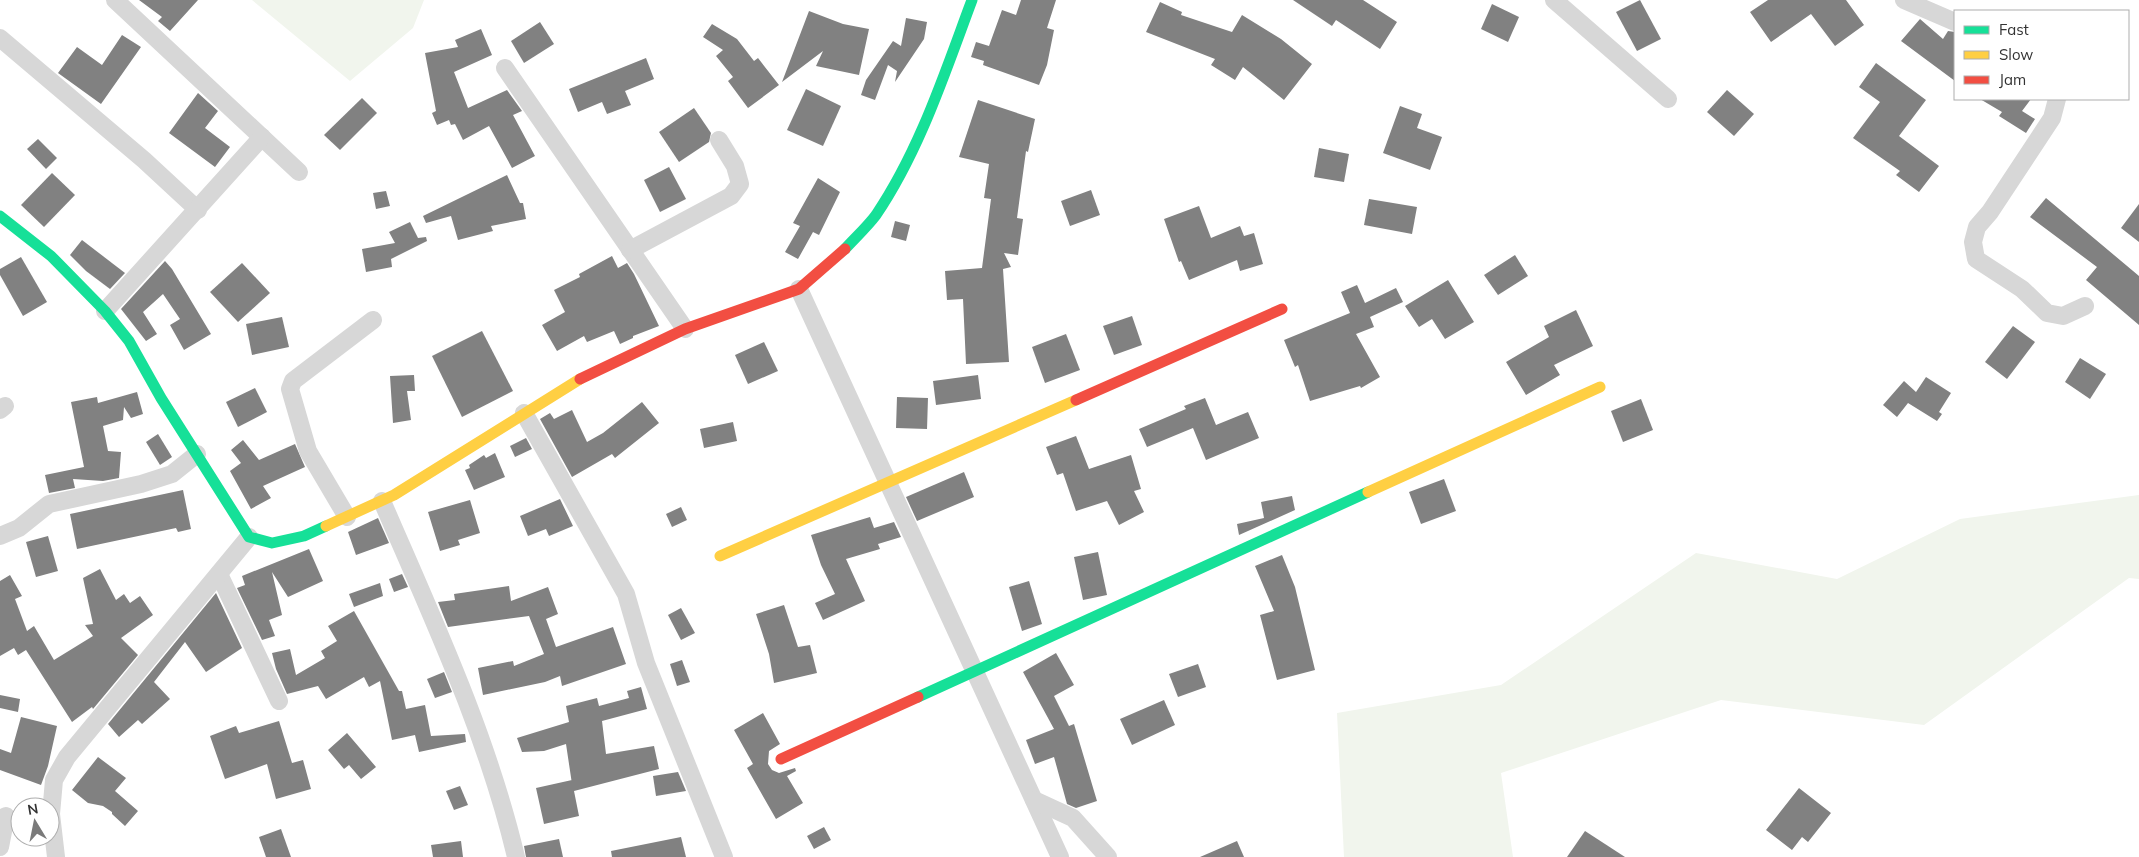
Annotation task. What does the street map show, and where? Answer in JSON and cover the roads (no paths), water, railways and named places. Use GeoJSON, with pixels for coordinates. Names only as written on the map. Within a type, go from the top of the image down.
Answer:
{"type":"FeatureCollection","features":[{"type":"Feature","properties":{"kind":"street"},"geometry":{"type":"LineString","coordinates":[[115,0],[299,172]]}},
{"type":"Feature","properties":{"kind":"street"},"geometry":{"type":"LineString","coordinates":[[0,216],[51,256],[105,310],[129,341],[249,537],[272,543],[280,542],[304,536],[382,501],[524,413],[567,384],[684,329],[799,289],[846,249],[874,216],[899,176],[939,88],[972,0]]}},
{"type":"Feature","properties":{"kind":"street"},"geometry":{"type":"LineString","coordinates":[[1554,0],[1668,99]]}},
{"type":"Feature","properties":{"kind":"street"},"geometry":{"type":"LineString","coordinates":[[1904,0],[1954,22]]}},
{"type":"Feature","properties":{"kind":"street"},"geometry":{"type":"LineString","coordinates":[[0,38],[144,160],[198,210]]}},
{"type":"Feature","properties":{"kind":"street"},"geometry":{"type":"LineString","coordinates":[[505,68],[684,329]]}},
{"type":"Feature","properties":{"kind":"street"},"geometry":{"type":"LineString","coordinates":[[2057,100],[2057,106],[2052,118],[1990,212],[1977,227],[1974,242],[1976,259],[2022,289],[2047,313],[2064,316],[2085,306]]}},
{"type":"Feature","properties":{"kind":"street"},"geometry":{"type":"LineString","coordinates":[[105,310],[198,210],[262,137]]}},
{"type":"Feature","properties":{"kind":"street"},"geometry":{"type":"LineString","coordinates":[[630,250],[731,196],[740,184],[735,166],[719,140]]}},
{"type":"Feature","properties":{"kind":"street"},"geometry":{"type":"LineString","coordinates":[[799,289],[1060,857]]}},
{"type":"Feature","properties":{"kind":"street"},"geometry":{"type":"LineString","coordinates":[[720,556],[1282,309]]}},
{"type":"Feature","properties":{"kind":"street"},"geometry":{"type":"LineString","coordinates":[[347,517],[308,451],[290,390],[293,381],[373,320]]}},
{"type":"Feature","properties":{"kind":"street"},"geometry":{"type":"LineString","coordinates":[[781,759],[1600,387]]}},
{"type":"Feature","properties":{"kind":"street"},"geometry":{"type":"LineString","coordinates":[[524,413],[626,594],[646,663],[724,857]]}},
{"type":"Feature","properties":{"kind":"street"},"geometry":{"type":"LineString","coordinates":[[0,536],[19,528],[49,504],[140,484],[172,474],[197,454]]}},
{"type":"Feature","properties":{"kind":"street"},"geometry":{"type":"LineString","coordinates":[[382,501],[440,635],[502,799],[516,857]]}},
{"type":"Feature","properties":{"kind":"street"},"geometry":{"type":"LineString","coordinates":[[52,797],[54,780],[67,757],[249,537]]}},
{"type":"Feature","properties":{"kind":"street"},"geometry":{"type":"LineString","coordinates":[[219,574],[279,702]]}},
{"type":"Feature","properties":{"kind":"street"},"geometry":{"type":"LineString","coordinates":[[1034,800],[1073,818],[1108,857]]}},
{"type":"Feature","properties":{"kind":"street"},"geometry":{"type":"LineString","coordinates":[[0,847],[9,816]]}}]}
